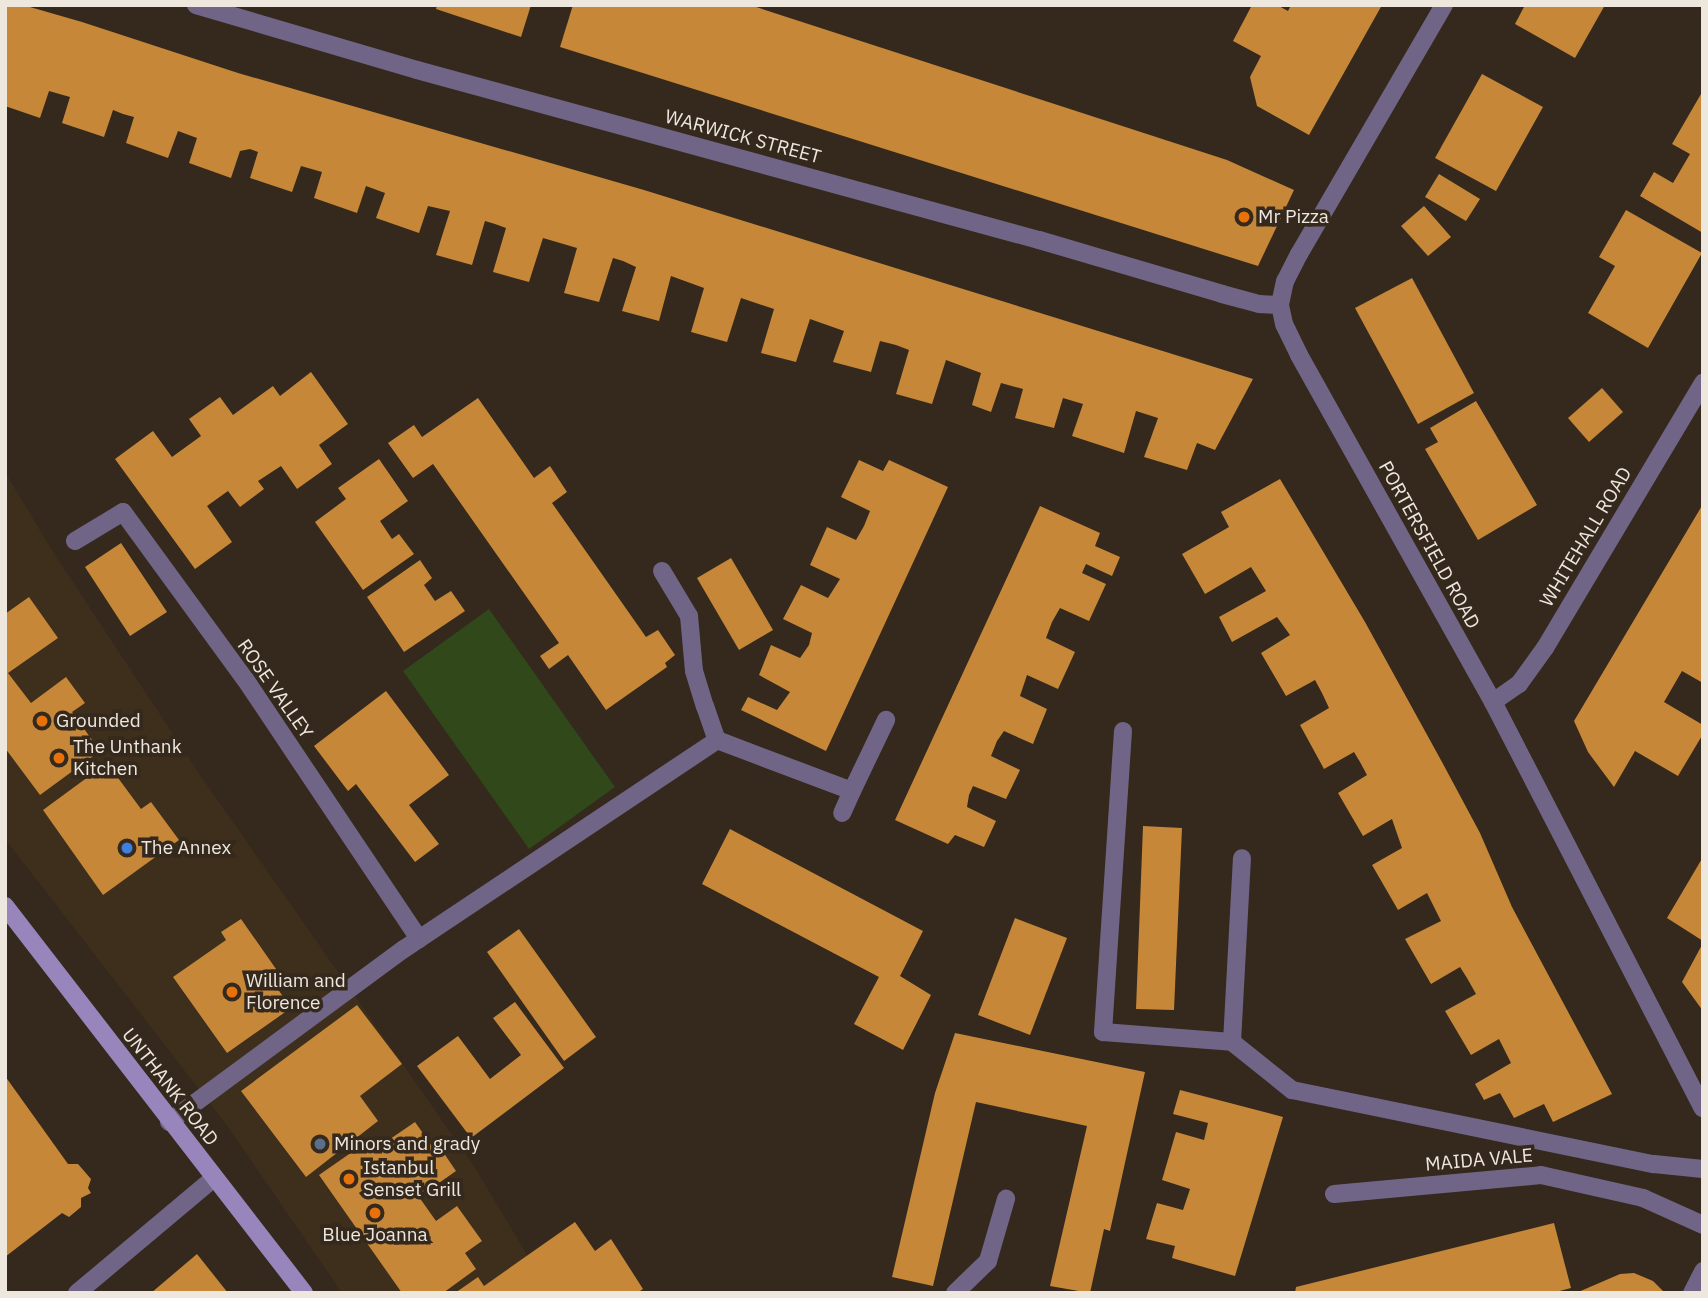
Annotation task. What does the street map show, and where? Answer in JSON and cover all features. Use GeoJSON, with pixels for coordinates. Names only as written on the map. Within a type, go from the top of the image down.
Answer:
{"type":"FeatureCollection","features":[{"type":"Feature","properties":{"kind":"street","name":"WARWICK STREET"},"geometry":{"type":"LineString","coordinates":[[196,5],[417,70],[1039,240],[1222,294],[1259,304],[1280,305]]}},
{"type":"Feature","properties":{"kind":"street"},"geometry":{"type":"LineString","coordinates":[[1280,305],[1285,281],[1299,254],[1444,5]]}},
{"type":"Feature","properties":{"kind":"street","name":"PORTERSFIELD ROAD"},"geometry":{"type":"LineString","coordinates":[[1280,305],[1284,324],[1299,355],[1493,702],[1703,1108]]}},
{"type":"Feature","properties":{"kind":"street","name":"WHITEHALL ROAD"},"geometry":{"type":"LineString","coordinates":[[1493,702],[1519,684],[1545,648],[1703,383]]}},
{"type":"Feature","properties":{"kind":"street","name":"ROSE VALLEY"},"geometry":{"type":"LineString","coordinates":[[75,541],[123,512],[245,679],[419,939]]}},
{"type":"Feature","properties":{"kind":"street"},"geometry":{"type":"LineString","coordinates":[[662,571],[689,616],[694,671],[717,740],[852,791]]}},
{"type":"Feature","properties":{"kind":"street"},"geometry":{"type":"LineString","coordinates":[[842,813],[886,720]]}},
{"type":"Feature","properties":{"kind":"street"},"geometry":{"type":"LineString","coordinates":[[1123,731],[1103,1032],[1232,1042],[1292,1090],[1654,1164],[1703,1169]]}},
{"type":"Feature","properties":{"kind":"street"},"geometry":{"type":"LineString","coordinates":[[169,1122],[419,939],[717,740]]}},
{"type":"Feature","properties":{"kind":"street"},"geometry":{"type":"LineString","coordinates":[[1232,1042],[1242,858]]}},
{"type":"Feature","properties":{"kind":"street","name":"UNTHANK ROAD"},"geometry":{"type":"LineString","coordinates":[[5,906],[303,1293]]}},
{"type":"Feature","properties":{"kind":"street","name":"MAIDA VALE"},"geometry":{"type":"LineString","coordinates":[[1334,1194],[1541,1175],[1643,1198],[1703,1225]]}},
{"type":"Feature","properties":{"kind":"street"},"geometry":{"type":"LineString","coordinates":[[78,1293],[214,1178]]}},
{"type":"Feature","properties":{"kind":"street"},"geometry":{"type":"LineString","coordinates":[[955,1293],[988,1261],[1006,1199]]}},
{"type":"Feature","properties":{"kind":"street"},"geometry":{"type":"LineString","coordinates":[[1692,1293],[1703,1271]]}},
{"type":"Feature","properties":{"kind":"shaded area"},"geometry":{"type":"Polygon","coordinates":[[[5,472],[55,555],[200,775],[472,1163],[550,1293],[342,1293],[226,1124],[5,839],[5,472]]]}},
{"type":"Feature","properties":{"kind":"green space"},"geometry":{"type":"Polygon","coordinates":[[[489,609],[615,787],[529,849],[403,671],[489,609]]]}},
{"type":"Feature","properties":{"kind":"building"},"geometry":{"type":"Polygon","coordinates":[[[5,5],[23,5],[82,22],[238,73],[644,190],[1253,379],[1215,450],[1197,443],[1187,470],[1144,457],[1158,418],[1136,411],[1124,453],[1072,436],[1083,404],[1063,398],[1054,428],[1015,418],[1023,389],[1001,383],[991,412],[972,405],[981,373],[946,360],[932,404],[896,394],[909,350],[896,345],[880,341],[871,372],[833,362],[844,331],[810,319],[796,362],[761,353],[774,309],[741,298],[727,342],[691,332],[704,288],[671,276],[659,321],[622,311],[636,267],[623,261],[613,258],[599,302],[564,293],[577,248],[543,238],[529,282],[493,272],[506,228],[495,224],[485,221],[472,265],[436,255],[450,211],[428,206],[419,233],[376,218],[385,193],[366,186],[357,213],[314,198],[322,172],[301,166],[292,192],[250,178],[258,152],[250,149],[240,151],[231,178],[189,163],[197,138],[178,131],[168,158],[126,143],[134,117],[113,110],[104,137],[62,123],[70,97],[49,91],[40,118],[5,106],[5,5]]]}},
{"type":"Feature","properties":{"kind":"building"},"geometry":{"type":"Polygon","coordinates":[[[437,5],[531,5],[521,37],[436,9],[437,5]]]}},
{"type":"Feature","properties":{"kind":"building"},"geometry":{"type":"Polygon","coordinates":[[[573,5],[750,5],[1227,160],[1294,190],[1258,266],[560,47],[573,5]]]}},
{"type":"Feature","properties":{"kind":"building"},"geometry":{"type":"Polygon","coordinates":[[[1252,5],[1277,5],[1288,11],[1291,5],[1382,5],[1309,135],[1257,106],[1250,77],[1261,56],[1233,41],[1252,5]]]}},
{"type":"Feature","properties":{"kind":"building"},"geometry":{"type":"Polygon","coordinates":[[[1525,5],[1605,5],[1575,58],[1515,24],[1525,5]]]}},
{"type":"Feature","properties":{"kind":"building"},"geometry":{"type":"Polygon","coordinates":[[[1482,74],[1543,107],[1496,191],[1435,158],[1482,74]]]}},
{"type":"Feature","properties":{"kind":"building"},"geometry":{"type":"Polygon","coordinates":[[[1701,94],[1703,233],[1640,196],[1654,172],[1673,183],[1690,154],[1672,144],[1701,94]]]}},
{"type":"Feature","properties":{"kind":"building"},"geometry":{"type":"Polygon","coordinates":[[[1439,174],[1480,199],[1466,221],[1425,197],[1439,174]]]}},
{"type":"Feature","properties":{"kind":"building"},"geometry":{"type":"Polygon","coordinates":[[[1424,206],[1451,237],[1428,256],[1401,226],[1424,206]]]}},
{"type":"Feature","properties":{"kind":"building"},"geometry":{"type":"Polygon","coordinates":[[[1626,210],[1702,253],[1648,348],[1588,313],[1615,266],[1599,257],[1626,210]]]}},
{"type":"Feature","properties":{"kind":"building"},"geometry":{"type":"Polygon","coordinates":[[[1412,278],[1474,393],[1418,424],[1355,308],[1412,278]]]}},
{"type":"Feature","properties":{"kind":"building"},"geometry":{"type":"Polygon","coordinates":[[[311,372],[348,424],[319,445],[332,464],[297,489],[281,466],[258,481],[264,489],[240,507],[228,491],[207,506],[232,542],[195,569],[115,459],[153,431],[172,457],[201,436],[189,419],[220,397],[233,415],[273,386],[280,396],[311,372]]]}},
{"type":"Feature","properties":{"kind":"building"},"geometry":{"type":"Polygon","coordinates":[[[1602,388],[1623,412],[1589,442],[1568,418],[1602,388]]]}},
{"type":"Feature","properties":{"kind":"building"},"geometry":{"type":"Polygon","coordinates":[[[478,398],[534,478],[550,466],[567,492],[552,503],[646,637],[658,630],[675,655],[665,663],[667,667],[606,710],[568,655],[549,669],[540,656],[559,643],[433,464],[413,478],[388,443],[414,425],[422,437],[478,398]]]}},
{"type":"Feature","properties":{"kind":"building"},"geometry":{"type":"Polygon","coordinates":[[[1476,401],[1537,505],[1478,540],[1425,449],[1438,442],[1430,428],[1476,401]]]}},
{"type":"Feature","properties":{"kind":"building"},"geometry":{"type":"Polygon","coordinates":[[[379,459],[408,501],[380,521],[392,539],[399,534],[414,554],[363,590],[315,522],[346,499],[338,488],[379,459]]]}},
{"type":"Feature","properties":{"kind":"building"},"geometry":{"type":"Polygon","coordinates":[[[859,460],[883,471],[889,460],[948,487],[826,751],[741,710],[748,697],[777,710],[790,692],[759,675],[771,645],[800,658],[809,645],[812,633],[783,619],[801,585],[828,598],[840,579],[810,565],[827,527],[856,540],[864,526],[870,511],[841,497],[859,460]]]}},
{"type":"Feature","properties":{"kind":"building"},"geometry":{"type":"Polygon","coordinates":[[[1280,479],[1365,622],[1442,762],[1480,833],[1512,907],[1612,1094],[1553,1122],[1544,1104],[1514,1118],[1500,1093],[1484,1100],[1475,1084],[1511,1063],[1499,1039],[1471,1055],[1445,1011],[1476,994],[1467,978],[1460,967],[1431,984],[1405,939],[1441,921],[1427,893],[1398,910],[1372,865],[1402,848],[1392,819],[1363,836],[1338,793],[1367,775],[1354,752],[1324,769],[1300,725],[1329,708],[1315,680],[1286,696],[1261,653],[1290,635],[1277,617],[1232,642],[1219,617],[1266,591],[1251,567],[1205,594],[1182,554],[1229,527],[1221,512],[1280,479]]]}},
{"type":"Feature","properties":{"kind":"building"},"geometry":{"type":"Polygon","coordinates":[[[1703,504],[1703,683],[1682,671],[1664,702],[1703,725],[1703,734],[1678,776],[1635,751],[1614,787],[1588,752],[1574,721],[1703,504]]]}},
{"type":"Feature","properties":{"kind":"building"},"geometry":{"type":"Polygon","coordinates":[[[1040,506],[1100,533],[1095,546],[1120,557],[1112,576],[1086,564],[1082,573],[1106,584],[1089,621],[1060,608],[1052,622],[1046,638],[1075,652],[1058,689],[1027,675],[1020,696],[1047,709],[1033,744],[1004,731],[997,741],[991,756],[1020,770],[1006,799],[973,786],[967,807],[996,821],[984,847],[955,835],[948,844],[895,820],[1040,506]]]}},
{"type":"Feature","properties":{"kind":"building"},"geometry":{"type":"Polygon","coordinates":[[[121,543],[167,612],[130,636],[85,567],[121,543]]]}},
{"type":"Feature","properties":{"kind":"building"},"geometry":{"type":"Polygon","coordinates":[[[731,558],[773,630],[739,650],[697,578],[731,558]]]}},
{"type":"Feature","properties":{"kind":"building"},"geometry":{"type":"Polygon","coordinates":[[[420,560],[432,578],[424,585],[435,601],[451,591],[465,611],[404,652],[367,597],[420,560]]]}},
{"type":"Feature","properties":{"kind":"building"},"geometry":{"type":"Polygon","coordinates":[[[29,597],[58,638],[8,673],[31,703],[66,677],[85,703],[72,712],[100,751],[40,795],[5,748],[5,614],[29,597]]]}},
{"type":"Feature","properties":{"kind":"building"},"geometry":{"type":"Polygon","coordinates":[[[386,691],[449,775],[409,805],[439,844],[415,862],[356,784],[348,791],[314,746],[386,691]]]}},
{"type":"Feature","properties":{"kind":"building"},"geometry":{"type":"Polygon","coordinates":[[[107,763],[141,809],[151,802],[179,840],[103,895],[43,810],[107,763]]]}},
{"type":"Feature","properties":{"kind":"building"},"geometry":{"type":"Polygon","coordinates":[[[1143,826],[1182,828],[1174,1010],[1136,1009],[1143,826]]]}},
{"type":"Feature","properties":{"kind":"building"},"geometry":{"type":"Polygon","coordinates":[[[730,829],[923,931],[900,976],[931,995],[903,1050],[854,1024],[879,977],[702,884],[730,829]]]}},
{"type":"Feature","properties":{"kind":"building"},"geometry":{"type":"Polygon","coordinates":[[[1703,857],[1703,941],[1667,918],[1703,857]]]}},
{"type":"Feature","properties":{"kind":"building"},"geometry":{"type":"Polygon","coordinates":[[[1015,918],[1067,938],[1030,1035],[978,1015],[1015,918]]]}},
{"type":"Feature","properties":{"kind":"building","name":"William and Florence"},"geometry":{"type":"Polygon","coordinates":[[[241,919],[276,969],[268,975],[291,1008],[227,1053],[173,977],[226,940],[221,932],[241,919]]]}},
{"type":"Feature","properties":{"kind":"building"},"geometry":{"type":"Polygon","coordinates":[[[519,929],[596,1037],[564,1061],[487,952],[519,929]]]}},
{"type":"Feature","properties":{"kind":"building"},"geometry":{"type":"Polygon","coordinates":[[[1703,943],[1703,1011],[1682,982],[1703,943]]]}},
{"type":"Feature","properties":{"kind":"building"},"geometry":{"type":"Polygon","coordinates":[[[515,1002],[564,1068],[471,1138],[417,1066],[458,1036],[490,1079],[521,1055],[493,1018],[515,1002]]]}},
{"type":"Feature","properties":{"kind":"building"},"geometry":{"type":"Polygon","coordinates":[[[357,1005],[402,1064],[360,1096],[378,1121],[306,1177],[241,1091],[357,1005]]]}},
{"type":"Feature","properties":{"kind":"building"},"geometry":{"type":"Polygon","coordinates":[[[955,1033],[1145,1072],[1110,1231],[1104,1229],[1090,1293],[1050,1286],[1087,1126],[976,1102],[933,1286],[892,1277],[935,1093],[955,1033]]]}},
{"type":"Feature","properties":{"kind":"building"},"geometry":{"type":"Polygon","coordinates":[[[5,1076],[68,1164],[78,1164],[91,1179],[88,1188],[91,1193],[81,1198],[81,1207],[69,1217],[62,1213],[5,1257],[5,1076]]]}},
{"type":"Feature","properties":{"kind":"building"},"geometry":{"type":"Polygon","coordinates":[[[1180,1090],[1283,1117],[1235,1276],[1172,1258],[1175,1246],[1146,1239],[1157,1203],[1183,1210],[1190,1189],[1162,1180],[1176,1132],[1204,1140],[1208,1123],[1173,1114],[1180,1090]]]}},
{"type":"Feature","properties":{"kind":"building"},"geometry":{"type":"Polygon","coordinates":[[[415,1122],[432,1146],[437,1143],[456,1171],[419,1197],[436,1221],[457,1206],[482,1241],[465,1253],[476,1269],[443,1293],[402,1293],[319,1175],[365,1143],[371,1152],[415,1122]]]}},
{"type":"Feature","properties":{"kind":"building"},"geometry":{"type":"Polygon","coordinates":[[[575,1222],[595,1251],[611,1239],[643,1289],[637,1293],[455,1293],[478,1277],[484,1286],[575,1222]]]}},
{"type":"Feature","properties":{"kind":"building"},"geometry":{"type":"Polygon","coordinates":[[[1554,1223],[1571,1288],[1552,1293],[1295,1293],[1296,1287],[1554,1223]]]}},
{"type":"Feature","properties":{"kind":"building"},"geometry":{"type":"Polygon","coordinates":[[[197,1254],[228,1293],[151,1293],[197,1254]]]}},
{"type":"Feature","properties":{"kind":"building"},"geometry":{"type":"Polygon","coordinates":[[[1634,1273],[1653,1281],[1665,1293],[1576,1293],[1620,1274],[1634,1273]]]}},
{"type":"Feature","properties":{"kind":"place","name":"Mr Pizza"},"geometry":{"type":"Point","coordinates":[1244,217]}},
{"type":"Feature","properties":{"kind":"place","name":"Grounded"},"geometry":{"type":"Point","coordinates":[42,721]}},
{"type":"Feature","properties":{"kind":"place","name":"The Unthank Kitchen"},"geometry":{"type":"Point","coordinates":[59,758]}},
{"type":"Feature","properties":{"kind":"place","name":"The Annex"},"geometry":{"type":"Point","coordinates":[127,848]}},
{"type":"Feature","properties":{"kind":"place","name":"William and Florence"},"geometry":{"type":"Point","coordinates":[232,992]}},
{"type":"Feature","properties":{"kind":"place","name":"Minors and grady"},"geometry":{"type":"Point","coordinates":[320,1144]}},
{"type":"Feature","properties":{"kind":"place","name":"Istanbul Senset Grill"},"geometry":{"type":"Point","coordinates":[349,1179]}},
{"type":"Feature","properties":{"kind":"place","name":"Blue Joanna"},"geometry":{"type":"Point","coordinates":[375,1213]}}]}
